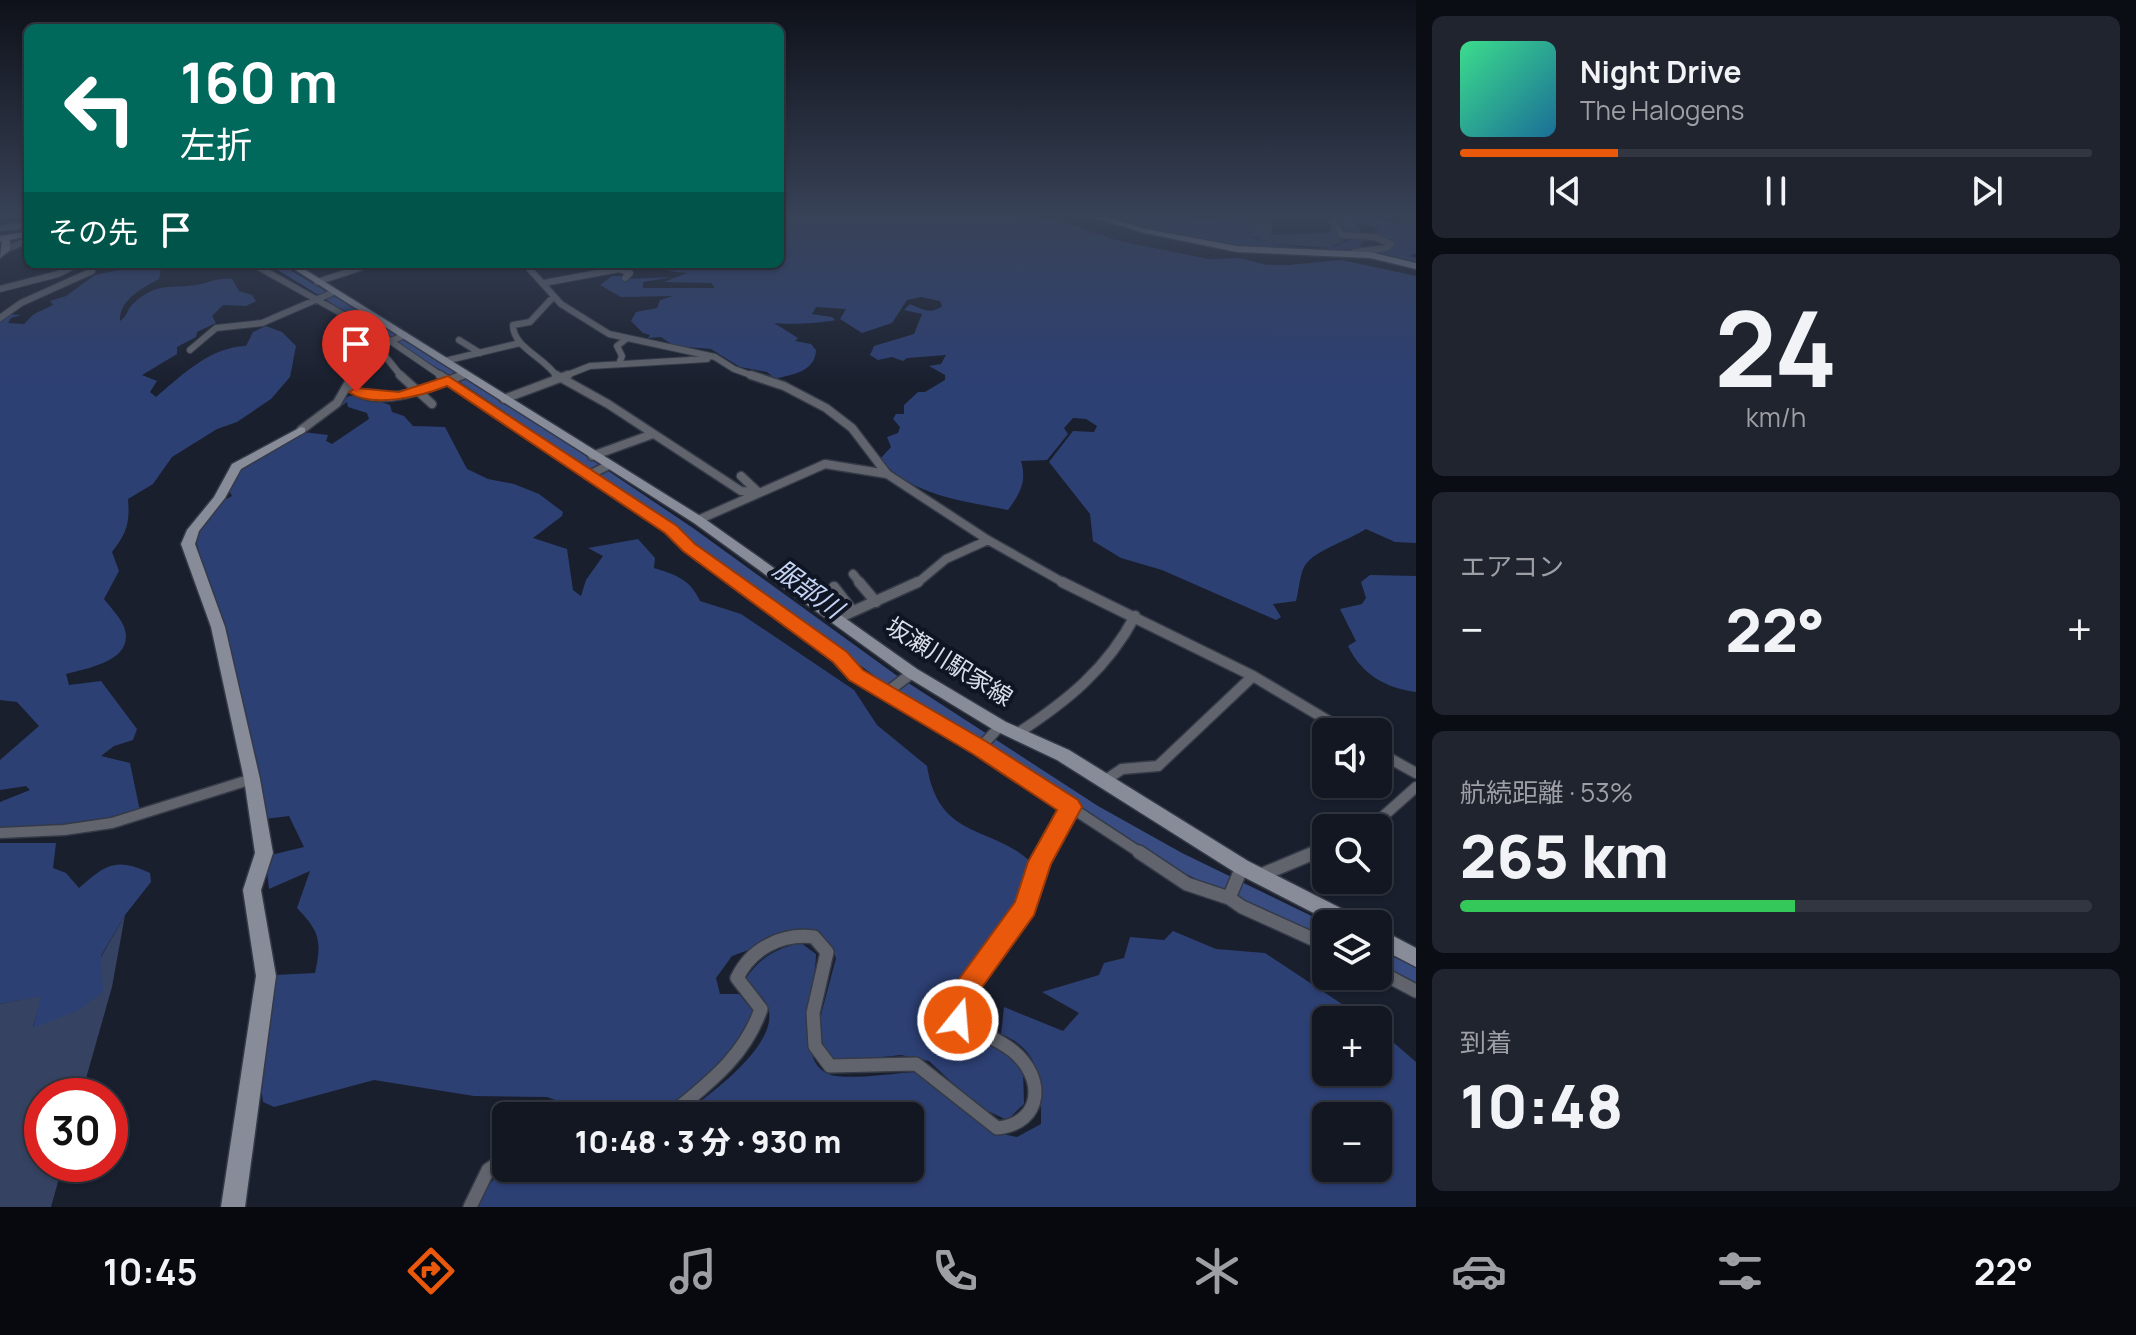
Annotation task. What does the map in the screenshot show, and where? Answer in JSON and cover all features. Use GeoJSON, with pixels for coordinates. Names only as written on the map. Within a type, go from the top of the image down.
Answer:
{"type":"FeatureCollection","features":[{"type":"Feature","properties":{"kind":"main road","name":"坂瀬川駅家線"},"geometry":{"type":"LineString","coordinates":[[301,273],[323,292],[397,338],[445,361],[605,467],[698,520],[909,675],[996,730],[1018,733],[1104,781],[1240,870],[1261,875],[1327,910]]}},
{"type":"Feature","properties":{"kind":"main road"},"geometry":{"type":"LineString","coordinates":[[233,1207],[266,976],[252,890],[264,853],[252,779],[218,627],[188,544],[193,530],[219,498],[236,467],[301,430]]}},
{"type":"Feature","properties":{"kind":"main road"},"geometry":{"type":"LineString","coordinates":[[1392,945],[1416,958]]}},
{"type":"Feature","properties":{"kind":"street"},"geometry":{"type":"LineString","coordinates":[[0,318],[21,303],[88,273]]}},
{"type":"Feature","properties":{"kind":"street"},"geometry":{"type":"LineString","coordinates":[[268,273],[305,296],[323,292]]}},
{"type":"Feature","properties":{"kind":"street"},"geometry":{"type":"LineString","coordinates":[[190,350],[216,328],[262,323],[356,273]]}},
{"type":"Feature","properties":{"kind":"street"},"geometry":{"type":"LineString","coordinates":[[534,273],[554,296],[597,327],[626,339],[715,357],[734,369],[784,386],[832,412],[852,428],[887,474],[988,540],[1034,568],[1253,676],[1324,718]]}},
{"type":"Feature","properties":{"kind":"street"},"geometry":{"type":"LineString","coordinates":[[544,283],[596,273]]}},
{"type":"Feature","properties":{"kind":"street"},"geometry":{"type":"LineString","coordinates":[[625,278],[630,273]]}},
{"type":"Feature","properties":{"kind":"street"},"geometry":{"type":"LineString","coordinates":[[0,289],[58,274],[79,278]]}},
{"type":"Feature","properties":{"kind":"street"},"geometry":{"type":"LineString","coordinates":[[554,296],[530,322],[513,325],[513,334],[520,343],[550,365],[557,377],[608,404],[741,491],[758,492]]}},
{"type":"Feature","properties":{"kind":"street"},"geometry":{"type":"LineString","coordinates":[[301,430],[345,395],[359,359],[377,346],[397,338],[449,380],[671,530],[689,548],[840,657],[856,675],[981,747],[1187,884],[1230,895],[1242,907],[1312,939]]}},
{"type":"Feature","properties":{"kind":"street"},"geometry":{"type":"LineString","coordinates":[[619,364],[622,356],[617,346],[626,339]]}},
{"type":"Feature","properties":{"kind":"street"},"geometry":{"type":"LineString","coordinates":[[459,340],[480,353]]}},
{"type":"Feature","properties":{"kind":"street"},"geometry":{"type":"LineString","coordinates":[[445,361],[520,343]]}},
{"type":"Feature","properties":{"kind":"street"},"geometry":{"type":"LineString","coordinates":[[377,346],[408,384],[432,404]]}},
{"type":"Feature","properties":{"kind":"street"},"geometry":{"type":"LineString","coordinates":[[504,399],[590,366],[715,357]]}},
{"type":"Feature","properties":{"kind":"street"},"geometry":{"type":"LineString","coordinates":[[351,376],[351,387],[366,395],[399,396],[420,392],[464,374]]}},
{"type":"Feature","properties":{"kind":"street"},"geometry":{"type":"LineString","coordinates":[[592,456],[653,434]]}},
{"type":"Feature","properties":{"kind":"street"},"geometry":{"type":"LineString","coordinates":[[698,520],[825,464],[887,474]]}},
{"type":"Feature","properties":{"kind":"street"},"geometry":{"type":"LineString","coordinates":[[589,475],[605,467]]}},
{"type":"Feature","properties":{"kind":"street"},"geometry":{"type":"LineString","coordinates":[[741,476],[758,492]]}},
{"type":"Feature","properties":{"kind":"street"},"geometry":{"type":"LineString","coordinates":[[836,619],[913,586],[946,559],[988,540]]}},
{"type":"Feature","properties":{"kind":"street"},"geometry":{"type":"LineString","coordinates":[[853,574],[876,602]]}},
{"type":"Feature","properties":{"kind":"street"},"geometry":{"type":"LineString","coordinates":[[834,587],[852,610]]}},
{"type":"Feature","properties":{"kind":"street"},"geometry":{"type":"LineString","coordinates":[[1018,733],[1063,704],[1096,677],[1112,657],[1135,616]]}},
{"type":"Feature","properties":{"kind":"street"},"geometry":{"type":"LineString","coordinates":[[887,691],[909,675]]}},
{"type":"Feature","properties":{"kind":"street"},"geometry":{"type":"LineString","coordinates":[[1104,781],[1122,769],[1158,766],[1253,676]]}},
{"type":"Feature","properties":{"kind":"street"},"geometry":{"type":"LineString","coordinates":[[981,747],[996,730]]}},
{"type":"Feature","properties":{"kind":"street"},"geometry":{"type":"LineString","coordinates":[[1392,760],[1416,773]]}},
{"type":"Feature","properties":{"kind":"street"},"geometry":{"type":"LineString","coordinates":[[0,833],[73,830],[130,818],[223,785],[252,779]]}},
{"type":"Feature","properties":{"kind":"street"},"geometry":{"type":"LineString","coordinates":[[1386,814],[1416,787]]}},
{"type":"Feature","properties":{"kind":"street"},"geometry":{"type":"LineString","coordinates":[[686,1102],[720,1075],[744,1049],[755,1031],[761,1009],[737,978],[747,960],[760,950],[796,935],[814,937],[827,952],[813,1013],[815,1046],[830,1066],[916,1064],[997,1128],[1014,1127],[1032,1111],[1035,1095],[1029,1068],[1017,1051],[973,1031],[958,1020],[956,1001],[1025,907],[1040,862],[1071,807]]}},
{"type":"Feature","properties":{"kind":"street"},"geometry":{"type":"LineString","coordinates":[[1261,875],[1312,854]]}},
{"type":"Feature","properties":{"kind":"street"},"geometry":{"type":"LineString","coordinates":[[1230,895],[1240,870]]}},
{"type":"Feature","properties":{"kind":"street"},"geometry":{"type":"LineString","coordinates":[[1392,978],[1416,991]]}},
{"type":"Feature","properties":{"kind":"street"},"geometry":{"type":"LineString","coordinates":[[470,1207],[492,1167]]}},
{"type":"Feature","properties":{"kind":"shaded area"},"geometry":{"type":"Polygon","coordinates":[[[160,273],[159,279],[127,301],[120,321],[132,304],[152,291],[220,279],[232,279],[239,291],[252,295],[256,301],[246,306],[223,305],[212,316],[216,323],[197,332],[196,337],[177,347],[177,354],[142,375],[157,381],[150,392],[156,397],[186,371],[209,357],[220,351],[246,346],[253,332],[266,326],[282,332],[296,346],[290,377],[271,399],[237,422],[217,429],[172,457],[153,484],[128,499],[126,527],[112,552],[119,571],[104,599],[122,622],[126,641],[115,656],[106,661],[66,674],[69,685],[101,681],[137,729],[133,740],[114,746],[101,756],[130,763],[140,811],[98,830],[0,837],[0,802],[30,790],[26,786],[0,790],[0,760],[39,726],[17,702],[0,700],[0,320],[7,314],[21,315],[11,318],[8,323],[24,324],[34,314],[53,305],[50,301],[66,296],[95,275],[160,273]]]}},
{"type":"Feature","properties":{"kind":"shaded area"},"geometry":{"type":"Polygon","coordinates":[[[686,273],[1403,273],[1416,276],[1416,543],[1395,542],[1366,529],[1325,550],[1304,567],[1296,601],[1273,604],[1281,617],[1276,620],[1162,570],[1121,558],[1093,541],[1090,514],[1049,462],[1073,431],[1094,432],[1097,426],[1086,419],[1073,418],[1064,428],[1068,434],[1047,460],[1021,461],[1021,487],[1008,510],[938,495],[892,471],[880,459],[891,447],[887,437],[898,433],[900,427],[893,419],[896,414],[904,414],[904,405],[918,392],[925,392],[945,380],[945,375],[929,366],[941,364],[946,355],[907,358],[903,361],[892,357],[878,360],[870,355],[874,346],[914,334],[922,314],[904,310],[910,304],[930,311],[942,306],[940,301],[921,297],[907,300],[892,323],[862,333],[840,319],[846,309],[816,307],[812,314],[835,320],[830,321],[774,323],[798,338],[795,341],[811,344],[816,350],[807,368],[775,379],[767,372],[740,367],[711,349],[674,346],[661,337],[648,338],[650,335],[643,333],[631,321],[636,312],[657,308],[660,300],[673,296],[621,297],[600,285],[612,276],[625,279],[673,277],[643,282],[643,288],[715,288],[711,283],[664,282],[686,273]]]}},
{"type":"Feature","properties":{"kind":"shaded area"},"geometry":{"type":"Polygon","coordinates":[[[360,395],[390,405],[392,412],[404,416],[413,426],[445,427],[467,469],[488,479],[514,484],[539,494],[563,512],[533,538],[567,549],[573,590],[581,596],[586,580],[603,556],[588,548],[638,539],[655,558],[654,568],[682,579],[700,601],[741,614],[854,690],[877,725],[927,766],[933,790],[955,819],[1016,851],[1032,863],[1008,924],[959,987],[943,1018],[962,1035],[1004,1049],[1023,1070],[1024,1104],[1007,1120],[977,1106],[929,1061],[901,1055],[836,1062],[821,1046],[818,1026],[836,958],[827,940],[805,929],[732,956],[716,978],[720,994],[739,994],[754,1012],[739,1041],[727,1055],[675,1102],[561,1102],[547,1097],[474,1096],[374,1080],[274,1107],[263,1102],[260,1078],[275,975],[315,973],[317,938],[297,908],[310,871],[269,889],[267,872],[271,855],[304,847],[289,816],[265,819],[195,536],[218,503],[232,496],[229,491],[237,469],[303,432],[328,435],[326,441],[332,444],[369,419],[367,413],[348,407],[347,402],[337,409],[331,409],[349,396],[360,395]]]}},
{"type":"Feature","properties":{"kind":"shaded area"},"geometry":{"type":"Polygon","coordinates":[[[1370,575],[1416,576],[1416,692],[1376,678],[1360,665],[1348,646],[1356,641],[1340,609],[1362,604],[1366,598],[1361,582],[1370,575]]]}},
{"type":"Feature","properties":{"kind":"shaded area"},"geometry":{"type":"Polygon","coordinates":[[[0,843],[56,843],[53,868],[66,873],[79,888],[104,868],[120,864],[150,873],[151,882],[125,915],[101,956],[103,992],[77,1011],[33,1028],[41,996],[0,1004],[0,843]]]}},
{"type":"Feature","properties":{"kind":"shaded area"},"geometry":{"type":"Polygon","coordinates":[[[125,915],[112,987],[86,1078],[24,1078],[24,1182],[58,1182],[51,1207],[0,1207],[0,1004],[42,995],[33,1027],[101,957],[125,915]]]}},
{"type":"Feature","properties":{"kind":"shaded area"},"geometry":{"type":"Polygon","coordinates":[[[1173,931],[1216,949],[1265,953],[1312,984],[1312,990],[1321,990],[1345,1006],[1312,1006],[1312,1086],[1392,1086],[1392,1041],[1416,1062],[1416,1207],[476,1207],[492,1181],[924,1182],[924,1102],[699,1102],[740,1067],[765,1034],[769,1018],[766,1003],[745,980],[756,966],[769,955],[801,943],[816,954],[809,1043],[813,1059],[822,1070],[846,1077],[917,1072],[993,1132],[1017,1137],[1041,1124],[1041,1096],[1032,1060],[1015,1041],[1001,1034],[1004,1007],[1063,1031],[1079,1013],[1042,992],[1099,975],[1104,963],[1124,958],[1130,937],[1164,940],[1173,931]]]}},
{"type":"Feature","properties":{"kind":"waterway","name":"服部川"},"geometry":{"type":"LineString","coordinates":[[288,273],[454,373],[688,531],[890,679],[1091,812],[1175,859],[1312,927]]}},
{"type":"Feature","properties":{"kind":"waterway","name":"服部川"},"geometry":{"type":"LineString","coordinates":[[1392,967],[1416,979]]}},
{"type":"Feature","properties":{"kind":"route"},"geometry":{"type":"LineString","coordinates":[[356,392],[399,396],[420,392],[448,380],[502,413],[671,530],[689,548],[840,657],[856,675],[980,748],[1071,807],[1040,862],[1025,907],[956,1001],[958,1020]]}}]}
